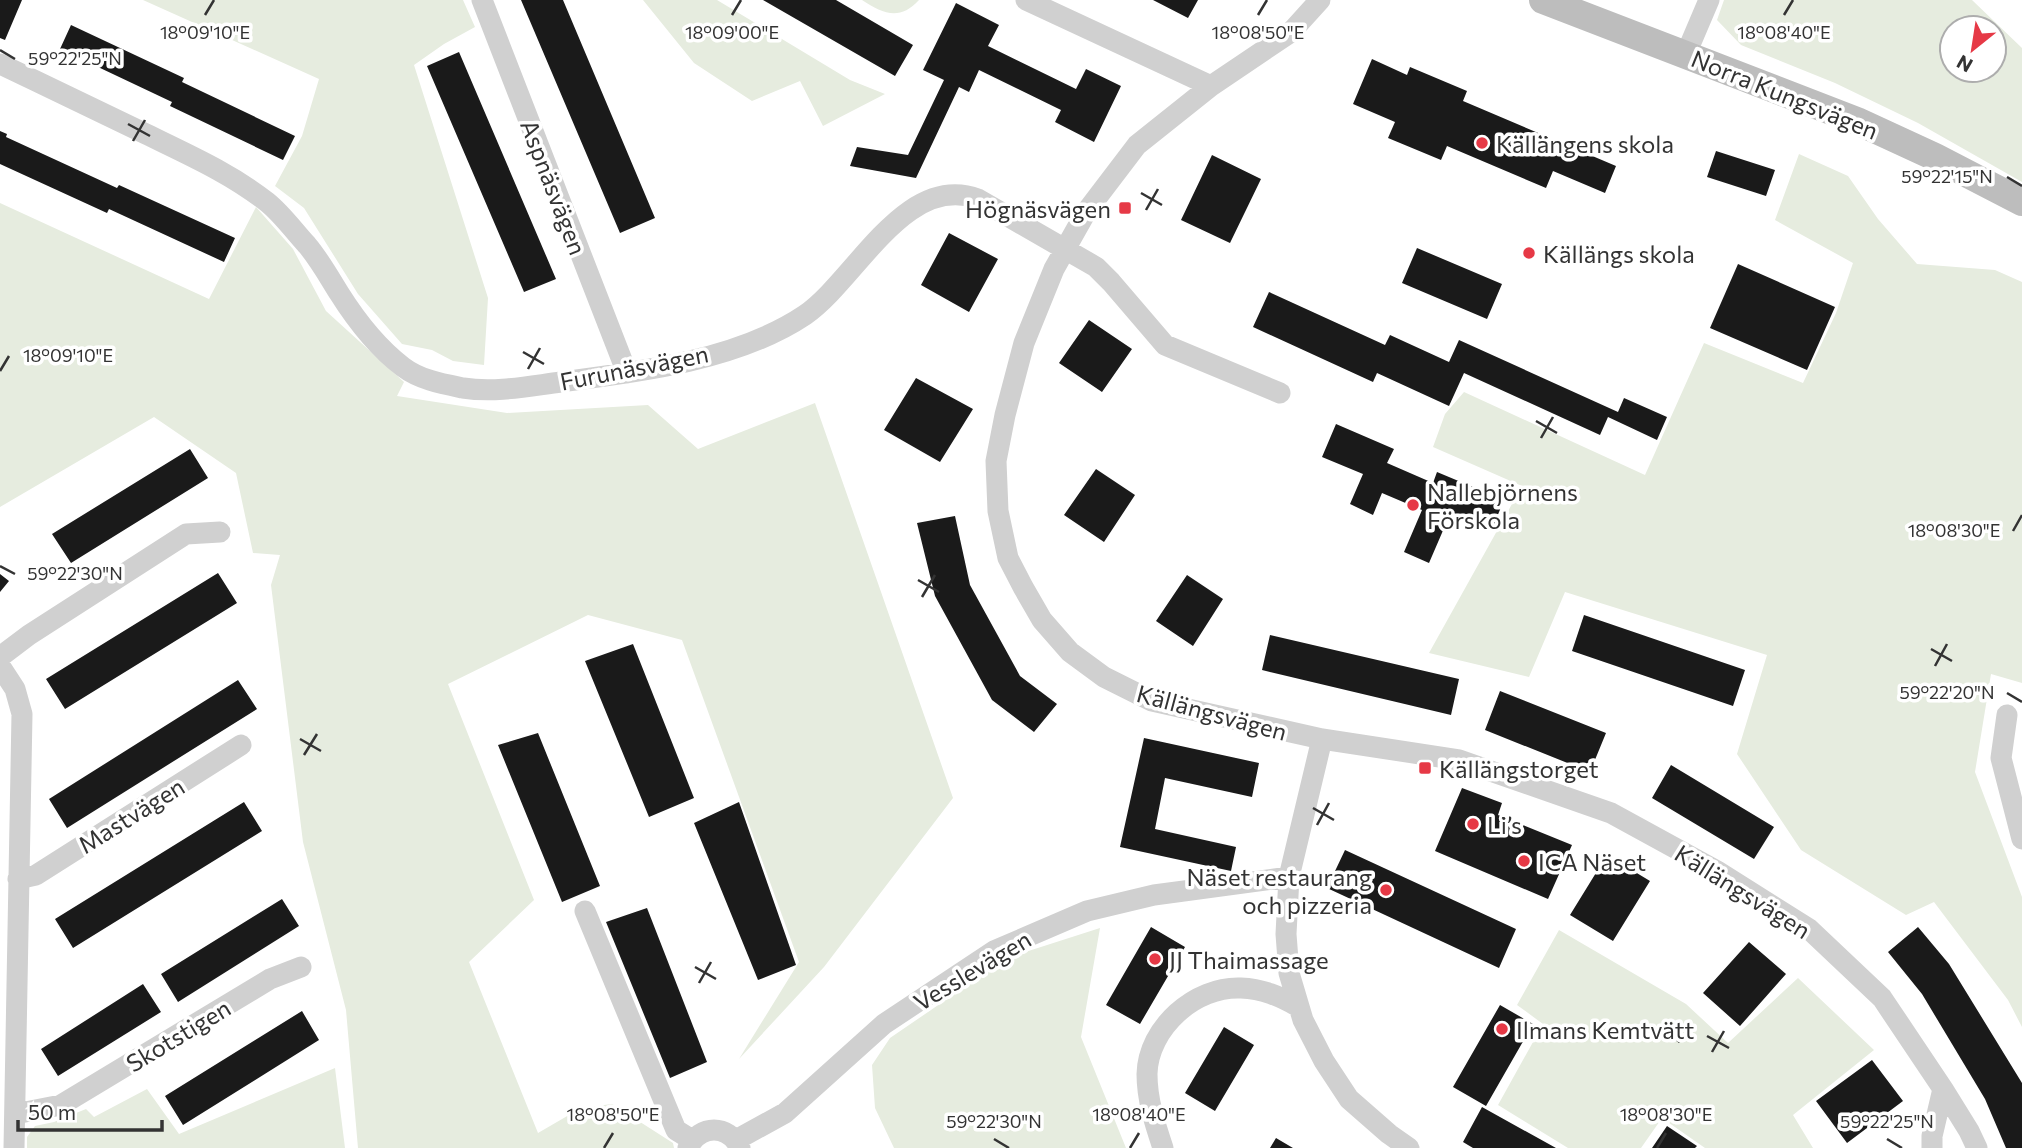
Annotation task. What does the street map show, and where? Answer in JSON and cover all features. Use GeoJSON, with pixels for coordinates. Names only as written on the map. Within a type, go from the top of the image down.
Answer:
{"type":"FeatureCollection","features":[{"type":"Feature","properties":{"kind":"main road","name":"Norra Kungsvägen"},"geometry":{"type":"LineString","coordinates":[[1543,0],[1857,121],[2022,202]]}},
{"type":"Feature","properties":{"kind":"street","name":"Aspnäsvägen"},"geometry":{"type":"LineString","coordinates":[[482,0],[627,373]]}},
{"type":"Feature","properties":{"kind":"street"},"geometry":{"type":"LineString","coordinates":[[1026,0],[1211,86]]}},
{"type":"Feature","properties":{"kind":"street","name":"Källängsvägen"},"geometry":{"type":"LineString","coordinates":[[1320,0],[1291,32],[1211,86],[1137,145],[1102,189],[1064,249],[1024,343],[1006,408],[996,461],[1001,523],[1008,558],[1023,587],[1042,620],[1070,652],[1104,677],[1152,701],[1322,739],[1459,760],[1611,813],[1717,871],[1809,929],[1882,998],[1943,1089],[1977,1148]]}},
{"type":"Feature","properties":{"kind":"street"},"geometry":{"type":"LineString","coordinates":[[1686,54],[1709,0]]}},
{"type":"Feature","properties":{"kind":"street","name":"Furunäsvägen"},"geometry":{"type":"LineString","coordinates":[[0,64],[228,173],[270,204],[310,249],[355,315],[381,346],[405,369],[434,382],[467,388],[503,389],[627,373],[697,359],[765,337],[806,314],[895,222],[914,206],[947,194],[963,194],[978,199],[1096,267],[1165,345],[1280,393]]}},
{"type":"Feature","properties":{"kind":"street"},"geometry":{"type":"LineString","coordinates":[[0,657],[29,635],[186,534],[220,532]]}},
{"type":"Feature","properties":{"kind":"street"},"geometry":{"type":"LineString","coordinates":[[0,666],[15,689],[22,714],[14,1148]]}},
{"type":"Feature","properties":{"kind":"street"},"geometry":{"type":"LineString","coordinates":[[2007,715],[2001,758],[2022,839]]}},
{"type":"Feature","properties":{"kind":"street","name":"Källängsvägen"},"geometry":{"type":"LineString","coordinates":[[1322,739],[1289,877],[1286,934],[1289,973],[1297,1006],[1324,1060],[1349,1098],[1388,1134],[1409,1148]]}},
{"type":"Feature","properties":{"kind":"street","name":"Mastvägen"},"geometry":{"type":"LineString","coordinates":[[18,879],[36,875],[241,745]]}},
{"type":"Feature","properties":{"kind":"street","name":"Vesslevägen"},"geometry":{"type":"LineString","coordinates":[[585,911],[676,1130],[690,1144],[698,1134],[714,1129],[730,1134],[738,1144],[785,1113],[884,1024],[994,951],[1087,911],[1154,895],[1289,877]]}},
{"type":"Feature","properties":{"kind":"street","name":"Skotstigen"},"geometry":{"type":"LineString","coordinates":[[15,1114],[61,1105],[270,979],[301,967]]}},
{"type":"Feature","properties":{"kind":"street"},"geometry":{"type":"LineString","coordinates":[[1163,1148],[1150,1108],[1147,1072],[1156,1041],[1172,1016],[1195,1001],[1217,992],[1239,988],[1274,993],[1297,1006]]}},
{"type":"Feature","properties":{"kind":"street"},"geometry":{"type":"LineString","coordinates":[[1932,1148],[1932,1136],[1943,1089]]}},
{"type":"Feature","properties":{"kind":"shaded area"},"geometry":{"type":"Polygon","coordinates":[[[143,0],[463,0],[475,27],[414,65],[488,298],[484,365],[453,361],[432,350],[402,344],[358,294],[304,208],[275,186],[302,136],[319,79],[143,0]]]}},
{"type":"Feature","properties":{"kind":"shaded area"},"geometry":{"type":"Polygon","coordinates":[[[643,0],[717,0],[850,80],[885,94],[823,126],[800,81],[752,101],[694,63],[643,0]]]}},
{"type":"Feature","properties":{"kind":"shaded area"},"geometry":{"type":"Polygon","coordinates":[[[862,0],[919,0],[905,11],[891,13],[862,0]]]}},
{"type":"Feature","properties":{"kind":"shaded area"},"geometry":{"type":"Polygon","coordinates":[[[1724,0],[1972,0],[1987,14],[1938,14],[1938,84],[2008,84],[2008,35],[2022,48],[2022,182],[1918,123],[1835,83],[1741,45],[1717,20],[1724,0]]]}},
{"type":"Feature","properties":{"kind":"shaded area"},"geometry":{"type":"Polygon","coordinates":[[[1799,154],[1848,176],[1878,219],[1917,264],[1995,270],[2022,282],[2022,683],[1991,674],[1975,772],[2022,897],[2022,1027],[2008,1000],[1934,902],[1906,915],[1801,850],[1737,754],[1767,655],[1565,592],[1529,677],[1429,653],[1522,486],[1433,447],[1445,414],[1464,392],[1645,475],[1704,343],[1803,383],[1836,313],[1853,263],[1775,220],[1799,154]]]}},
{"type":"Feature","properties":{"kind":"shaded area"},"geometry":{"type":"Polygon","coordinates":[[[0,203],[209,299],[256,207],[293,249],[326,311],[404,382],[397,396],[507,413],[648,405],[698,449],[815,403],[953,798],[824,967],[739,1059],[799,962],[682,640],[588,615],[448,684],[534,900],[469,962],[538,1133],[581,1108],[612,1104],[673,1143],[674,1148],[358,1148],[346,1010],[303,842],[271,585],[280,555],[253,553],[236,473],[154,417],[0,507],[0,203]]]}},
{"type":"Feature","properties":{"kind":"shaded area"},"geometry":{"type":"Polygon","coordinates":[[[1100,928],[1081,1037],[1126,1148],[894,1148],[875,1108],[872,1065],[890,1038],[1007,958],[1100,928]]]}},
{"type":"Feature","properties":{"kind":"shaded area"},"geometry":{"type":"Polygon","coordinates":[[[1559,930],[1686,1004],[1728,1043],[1798,978],[1874,1050],[1793,1115],[1813,1148],[1705,1148],[1662,1118],[1641,1148],[1568,1148],[1498,1105],[1543,1024],[1517,1005],[1559,930]]]}},
{"type":"Feature","properties":{"kind":"shaded area"},"geometry":{"type":"Polygon","coordinates":[[[335,1068],[345,1148],[27,1148],[27,1137],[35,1126],[54,1122],[86,1109],[94,1117],[147,1089],[179,1134],[335,1068]]]}},
{"type":"Feature","properties":{"kind":"building"},"geometry":{"type":"Polygon","coordinates":[[[0,0],[22,0],[5,40],[0,38],[0,0]]]}},
{"type":"Feature","properties":{"kind":"building"},"geometry":{"type":"Polygon","coordinates":[[[521,0],[563,0],[655,218],[620,233],[521,0]]]}},
{"type":"Feature","properties":{"kind":"building"},"geometry":{"type":"Polygon","coordinates":[[[763,0],[836,0],[913,45],[895,76],[763,0]]]}},
{"type":"Feature","properties":{"kind":"building"},"geometry":{"type":"Polygon","coordinates":[[[1153,0],[1198,0],[1188,18],[1153,0]]]}},
{"type":"Feature","properties":{"kind":"building"},"geometry":{"type":"Polygon","coordinates":[[[956,3],[999,25],[988,46],[1076,89],[1086,69],[1121,86],[1094,142],[1055,122],[1061,110],[979,70],[969,92],[959,87],[916,178],[850,166],[857,147],[908,155],[944,80],[923,70],[956,3]]]}},
{"type":"Feature","properties":{"kind":"building"},"geometry":{"type":"Polygon","coordinates":[[[71,25],[184,78],[182,82],[295,136],[283,160],[170,106],[172,102],[60,49],[71,25]]]}},
{"type":"Feature","properties":{"kind":"building"},"geometry":{"type":"Polygon","coordinates":[[[459,52],[556,279],[524,292],[427,66],[459,52]]]}},
{"type":"Feature","properties":{"kind":"building"},"geometry":{"type":"Polygon","coordinates":[[[1372,59],[1407,75],[1410,67],[1467,91],[1463,101],[1616,166],[1605,193],[1553,171],[1546,188],[1447,146],[1441,160],[1388,138],[1395,122],[1353,104],[1372,59]]]}},
{"type":"Feature","properties":{"kind":"building"},"geometry":{"type":"Polygon","coordinates":[[[0,131],[7,134],[6,137],[117,188],[119,185],[235,238],[224,262],[109,209],[107,213],[0,164],[0,131]]]}},
{"type":"Feature","properties":{"kind":"building"},"geometry":{"type":"Polygon","coordinates":[[[1716,151],[1775,170],[1766,196],[1707,177],[1716,151]]]}},
{"type":"Feature","properties":{"kind":"building"},"geometry":{"type":"Polygon","coordinates":[[[1212,155],[1261,179],[1230,243],[1181,220],[1212,155]]]}},
{"type":"Feature","properties":{"kind":"building"},"geometry":{"type":"Polygon","coordinates":[[[949,233],[998,259],[969,312],[921,285],[949,233]]]}},
{"type":"Feature","properties":{"kind":"building"},"geometry":{"type":"Polygon","coordinates":[[[1417,248],[1502,284],[1487,319],[1402,283],[1417,248]]]}},
{"type":"Feature","properties":{"kind":"building"},"geometry":{"type":"Polygon","coordinates":[[[1738,264],[1835,307],[1807,370],[1710,328],[1738,264]]]}},
{"type":"Feature","properties":{"kind":"building"},"geometry":{"type":"Polygon","coordinates":[[[1269,292],[1385,345],[1390,335],[1449,362],[1459,340],[1618,412],[1624,398],[1667,417],[1657,440],[1608,417],[1600,435],[1464,373],[1449,406],[1377,373],[1373,382],[1253,327],[1269,292]]]}},
{"type":"Feature","properties":{"kind":"building"},"geometry":{"type":"Polygon","coordinates":[[[1089,320],[1132,349],[1102,392],[1059,363],[1089,320]]]}},
{"type":"Feature","properties":{"kind":"building"},"geometry":{"type":"Polygon","coordinates":[[[916,378],[973,409],[940,462],[884,430],[916,378]]]}},
{"type":"Feature","properties":{"kind":"building"},"geometry":{"type":"Polygon","coordinates":[[[1336,424],[1394,449],[1387,463],[1433,483],[1437,472],[1504,500],[1492,529],[1451,512],[1429,563],[1404,552],[1422,510],[1382,493],[1373,515],[1350,504],[1363,474],[1322,457],[1336,424]]]}},
{"type":"Feature","properties":{"kind":"building"},"geometry":{"type":"Polygon","coordinates":[[[190,449],[208,478],[71,563],[52,534],[190,449]]]}},
{"type":"Feature","properties":{"kind":"building"},"geometry":{"type":"Polygon","coordinates":[[[1096,469],[1135,495],[1104,542],[1064,515],[1096,469]]]}},
{"type":"Feature","properties":{"kind":"building"},"geometry":{"type":"Polygon","coordinates":[[[955,516],[970,585],[1020,676],[1057,704],[1034,732],[992,700],[935,596],[917,523],[955,516]]]}},
{"type":"Feature","properties":{"kind":"building"},"geometry":{"type":"Polygon","coordinates":[[[218,573],[237,603],[65,709],[46,679],[218,573]]]}},
{"type":"Feature","properties":{"kind":"building"},"geometry":{"type":"Polygon","coordinates":[[[0,574],[9,581],[0,592],[0,574]]]}},
{"type":"Feature","properties":{"kind":"building"},"geometry":{"type":"Polygon","coordinates":[[[1187,575],[1223,599],[1193,646],[1156,621],[1187,575]]]}},
{"type":"Feature","properties":{"kind":"building"},"geometry":{"type":"Polygon","coordinates":[[[1584,615],[1745,670],[1733,706],[1572,651],[1584,615]]]}},
{"type":"Feature","properties":{"kind":"building"},"geometry":{"type":"Polygon","coordinates":[[[1270,635],[1459,679],[1451,715],[1262,670],[1270,635]]]}},
{"type":"Feature","properties":{"kind":"building"},"geometry":{"type":"Polygon","coordinates":[[[633,644],[694,798],[649,817],[585,661],[633,644]]]}},
{"type":"Feature","properties":{"kind":"building"},"geometry":{"type":"Polygon","coordinates":[[[238,680],[257,709],[67,828],[49,799],[238,680]]]}},
{"type":"Feature","properties":{"kind":"building"},"geometry":{"type":"Polygon","coordinates":[[[1500,691],[1606,733],[1590,772],[1485,730],[1500,691]]]}},
{"type":"Feature","properties":{"kind":"building"},"geometry":{"type":"Polygon","coordinates":[[[538,733],[600,886],[562,902],[498,745],[538,733]]]}},
{"type":"Feature","properties":{"kind":"building"},"geometry":{"type":"Polygon","coordinates":[[[1144,738],[1259,763],[1252,797],[1165,778],[1155,829],[1236,847],[1231,871],[1120,847],[1144,738]]]}},
{"type":"Feature","properties":{"kind":"building"},"geometry":{"type":"Polygon","coordinates":[[[1671,765],[1774,827],[1754,859],[1652,798],[1671,765]]]}},
{"type":"Feature","properties":{"kind":"building"},"geometry":{"type":"Polygon","coordinates":[[[1462,788],[1502,803],[1498,815],[1572,845],[1548,899],[1435,851],[1462,788]]]}},
{"type":"Feature","properties":{"kind":"building"},"geometry":{"type":"Polygon","coordinates":[[[244,802],[262,831],[73,948],[55,919],[244,802]]]}},
{"type":"Feature","properties":{"kind":"building"},"geometry":{"type":"Polygon","coordinates":[[[739,802],[796,965],[758,980],[694,823],[739,802]]]}},
{"type":"Feature","properties":{"kind":"building"},"geometry":{"type":"Polygon","coordinates":[[[1345,850],[1516,929],[1499,968],[1327,888],[1345,850]]]}},
{"type":"Feature","properties":{"kind":"building"},"geometry":{"type":"Polygon","coordinates":[[[1607,855],[1650,881],[1613,941],[1570,915],[1607,855]]]}},
{"type":"Feature","properties":{"kind":"building"},"geometry":{"type":"Polygon","coordinates":[[[282,899],[299,926],[178,1002],[161,974],[282,899]]]}},
{"type":"Feature","properties":{"kind":"building"},"geometry":{"type":"Polygon","coordinates":[[[647,908],[707,1062],[670,1078],[606,922],[647,908]]]}},
{"type":"Feature","properties":{"kind":"building"},"geometry":{"type":"Polygon","coordinates":[[[1151,927],[1185,947],[1140,1024],[1106,1005],[1151,927]]]}},
{"type":"Feature","properties":{"kind":"building"},"geometry":{"type":"Polygon","coordinates":[[[1918,927],[1949,964],[2022,1083],[2022,1148],[2006,1148],[1985,1099],[1922,994],[1888,952],[1918,927]]]}},
{"type":"Feature","properties":{"kind":"building"},"geometry":{"type":"Polygon","coordinates":[[[1749,942],[1786,974],[1740,1026],[1703,993],[1749,942]]]}},
{"type":"Feature","properties":{"kind":"building"},"geometry":{"type":"Polygon","coordinates":[[[143,984],[161,1012],[58,1076],[41,1049],[143,984]]]}},
{"type":"Feature","properties":{"kind":"building"},"geometry":{"type":"Polygon","coordinates":[[[1500,1005],[1533,1024],[1486,1106],[1453,1087],[1500,1005]]]}},
{"type":"Feature","properties":{"kind":"building"},"geometry":{"type":"Polygon","coordinates":[[[302,1011],[319,1040],[183,1125],[165,1096],[302,1011]]]}},
{"type":"Feature","properties":{"kind":"building"},"geometry":{"type":"Polygon","coordinates":[[[1224,1027],[1254,1045],[1215,1111],[1185,1093],[1224,1027]]]}},
{"type":"Feature","properties":{"kind":"building"},"geometry":{"type":"Polygon","coordinates":[[[1673,1029],[1683,1038],[1679,1043],[1669,1035],[1673,1029]]]}},
{"type":"Feature","properties":{"kind":"building"},"geometry":{"type":"Polygon","coordinates":[[[1872,1060],[1903,1101],[1847,1143],[1816,1101],[1872,1060]]]}},
{"type":"Feature","properties":{"kind":"building"},"geometry":{"type":"Polygon","coordinates":[[[1482,1107],[1556,1148],[1473,1148],[1463,1142],[1482,1107]]]}},
{"type":"Feature","properties":{"kind":"building"},"geometry":{"type":"Polygon","coordinates":[[[1667,1126],[1697,1146],[1652,1148],[1667,1126]]]}},
{"type":"Feature","properties":{"kind":"building"},"geometry":{"type":"Polygon","coordinates":[[[1276,1138],[1293,1148],[1270,1148],[1276,1138]]]}},
{"type":"Feature","properties":{"kind":"place","name":"Källängens skola"},"geometry":{"type":"Point","coordinates":[1482,143]}},
{"type":"Feature","properties":{"kind":"place","name":"Högnäsvägen"},"geometry":{"type":"Point","coordinates":[1125,208]}},
{"type":"Feature","properties":{"kind":"place","name":"Källängs skola"},"geometry":{"type":"Point","coordinates":[1529,253]}},
{"type":"Feature","properties":{"kind":"place","name":"Nallebjörnens Förskola"},"geometry":{"type":"Point","coordinates":[1413,505]}},
{"type":"Feature","properties":{"kind":"place","name":"Källängstorget"},"geometry":{"type":"Point","coordinates":[1425,768]}},
{"type":"Feature","properties":{"kind":"place","name":"Li’s"},"geometry":{"type":"Point","coordinates":[1473,824]}},
{"type":"Feature","properties":{"kind":"place","name":"ICA Näset"},"geometry":{"type":"Point","coordinates":[1524,861]}},
{"type":"Feature","properties":{"kind":"place","name":"Näset restaurang och pizzeria"},"geometry":{"type":"Point","coordinates":[1386,890]}},
{"type":"Feature","properties":{"kind":"place","name":"JJ Thaimassage"},"geometry":{"type":"Point","coordinates":[1155,959]}},
{"type":"Feature","properties":{"kind":"place","name":"Ilmans Kemtvätt"},"geometry":{"type":"Point","coordinates":[1502,1029]}}]}
